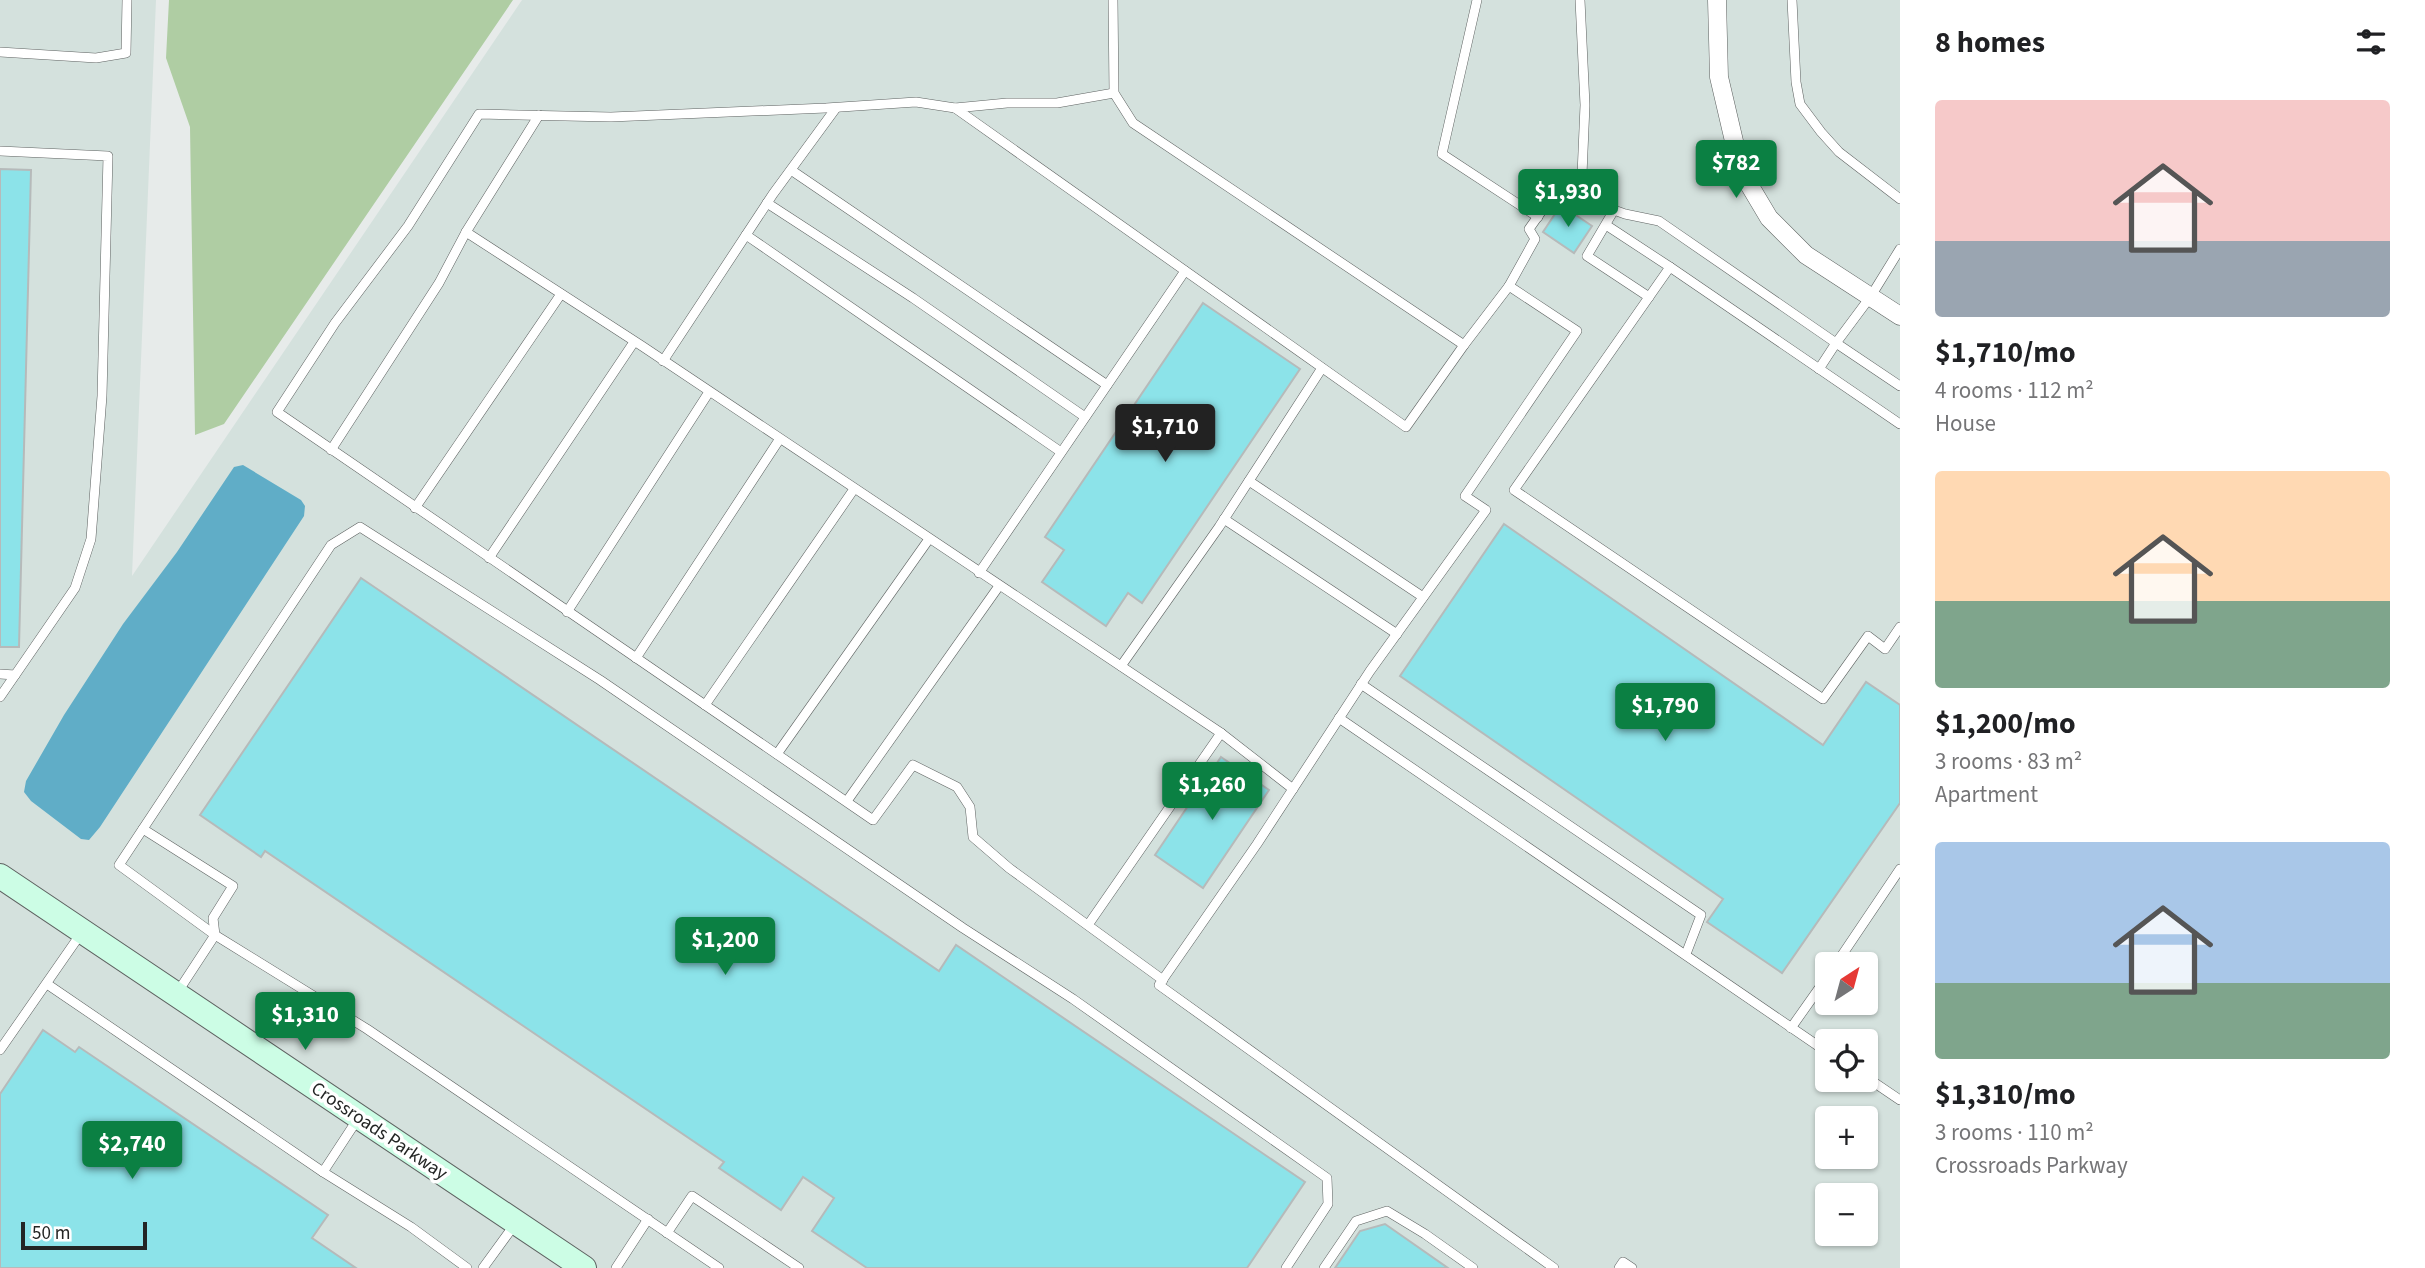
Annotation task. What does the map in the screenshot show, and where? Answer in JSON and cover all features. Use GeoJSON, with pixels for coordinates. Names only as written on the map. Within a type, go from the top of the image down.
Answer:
{"type":"FeatureCollection","features":[{"type":"Feature","properties":{"kind":"street"},"geometry":{"type":"LineString","coordinates":[[1717,0],[1719,77],[1741,171],[1769,218],[1806,255],[1900,316]]}},
{"type":"Feature","properties":{"kind":"street","name":"Crossroads Parkway"},"geometry":{"type":"LineString","coordinates":[[0,876],[584,1268]]}},
{"type":"Feature","properties":{"kind":"lane"},"geometry":{"type":"LineString","coordinates":[[0,52],[96,58],[126,53],[127,0]]}},
{"type":"Feature","properties":{"kind":"lane"},"geometry":{"type":"LineString","coordinates":[[1113,0],[1114,93],[1133,123],[1464,345]]}},
{"type":"Feature","properties":{"kind":"lane"},"geometry":{"type":"LineString","coordinates":[[1477,0],[1442,154],[1538,217]]}},
{"type":"Feature","properties":{"kind":"lane"},"geometry":{"type":"LineString","coordinates":[[1580,0],[1585,105],[1581,198]]}},
{"type":"Feature","properties":{"kind":"lane"},"geometry":{"type":"LineString","coordinates":[[1792,0],[1796,82],[1801,104],[1839,152],[1900,199]]}},
{"type":"Feature","properties":{"kind":"lane"},"geometry":{"type":"LineString","coordinates":[[1114,93],[1057,103],[1007,103],[955,108],[916,102],[611,117],[479,114],[408,226],[335,323],[277,412],[873,820],[913,765],[957,787],[970,807],[973,837],[1009,868],[1163,980]]}},
{"type":"Feature","properties":{"kind":"lane"},"geometry":{"type":"LineString","coordinates":[[663,361],[746,235],[836,108]]}},
{"type":"Feature","properties":{"kind":"lane"},"geometry":{"type":"LineString","coordinates":[[955,108],[1406,428],[1509,286],[1535,239],[1530,229],[1553,195],[1567,193],[1614,210],[1659,221],[1900,386]]}},
{"type":"Feature","properties":{"kind":"lane"},"geometry":{"type":"LineString","coordinates":[[331,450],[439,283],[466,232],[539,116]]}},
{"type":"Feature","properties":{"kind":"lane"},"geometry":{"type":"LineString","coordinates":[[0,151],[107,156],[102,396],[91,539],[75,588],[0,697]]}},
{"type":"Feature","properties":{"kind":"lane"},"geometry":{"type":"LineString","coordinates":[[791,170],[1107,385]]}},
{"type":"Feature","properties":{"kind":"lane"},"geometry":{"type":"LineString","coordinates":[[768,203],[913,298],[1085,417]]}},
{"type":"Feature","properties":{"kind":"lane"},"geometry":{"type":"LineString","coordinates":[[1614,210],[1587,256],[1649,297]]}},
{"type":"Feature","properties":{"kind":"lane"},"geometry":{"type":"LineString","coordinates":[[1606,225],[1900,424]]}},
{"type":"Feature","properties":{"kind":"lane"},"geometry":{"type":"LineString","coordinates":[[466,232],[1221,733],[1293,789]]}},
{"type":"Feature","properties":{"kind":"lane"},"geometry":{"type":"LineString","coordinates":[[746,235],[1061,452]]}},
{"type":"Feature","properties":{"kind":"lane"},"geometry":{"type":"LineString","coordinates":[[1819,369],[1871,296],[1900,249]]}},
{"type":"Feature","properties":{"kind":"lane"},"geometry":{"type":"LineString","coordinates":[[1670,267],[1514,490],[1823,699],[1868,636],[1885,649],[1900,627]]}},
{"type":"Feature","properties":{"kind":"lane"},"geometry":{"type":"LineString","coordinates":[[979,573],[1185,271]]}},
{"type":"Feature","properties":{"kind":"lane"},"geometry":{"type":"LineString","coordinates":[[1509,286],[1577,331],[1465,496],[1486,510],[1362,684],[1159,985],[1554,1268]]}},
{"type":"Feature","properties":{"kind":"lane"},"geometry":{"type":"LineString","coordinates":[[415,508],[561,294]]}},
{"type":"Feature","properties":{"kind":"lane"},"geometry":{"type":"LineString","coordinates":[[489,558],[634,342]]}},
{"type":"Feature","properties":{"kind":"lane"},"geometry":{"type":"LineString","coordinates":[[1121,666],[1224,519],[1322,368]]}},
{"type":"Feature","properties":{"kind":"lane"},"geometry":{"type":"LineString","coordinates":[[567,611],[709,392]]}},
{"type":"Feature","properties":{"kind":"lane"},"geometry":{"type":"LineString","coordinates":[[636,658],[779,440]]}},
{"type":"Feature","properties":{"kind":"lane"},"geometry":{"type":"LineString","coordinates":[[1249,481],[1423,597]]}},
{"type":"Feature","properties":{"kind":"lane"},"geometry":{"type":"LineString","coordinates":[[705,705],[854,489]]}},
{"type":"Feature","properties":{"kind":"lane"},"geometry":{"type":"LineString","coordinates":[[1224,519],[1397,634]]}},
{"type":"Feature","properties":{"kind":"lane"},"geometry":{"type":"LineString","coordinates":[[719,1268],[367,1029],[215,935],[119,865],[331,545],[360,527],[600,680],[952,920],[1073,999],[1327,1178],[1328,1204],[1286,1268]]}},
{"type":"Feature","properties":{"kind":"lane"},"geometry":{"type":"LineString","coordinates":[[777,754],[929,539]]}},
{"type":"Feature","properties":{"kind":"lane"},"geometry":{"type":"LineString","coordinates":[[847,801],[999,586]]}},
{"type":"Feature","properties":{"kind":"lane"},"geometry":{"type":"LineString","coordinates":[[0,674],[15,675]]}},
{"type":"Feature","properties":{"kind":"lane"},"geometry":{"type":"LineString","coordinates":[[1362,684],[1701,915],[1686,954]]}},
{"type":"Feature","properties":{"kind":"lane"},"geometry":{"type":"LineString","coordinates":[[1339,718],[1815,1044]]}},
{"type":"Feature","properties":{"kind":"lane"},"geometry":{"type":"LineString","coordinates":[[1088,925],[1221,733]]}},
{"type":"Feature","properties":{"kind":"lane"},"geometry":{"type":"LineString","coordinates":[[143,829],[233,886],[213,918],[215,935],[177,993]]}},
{"type":"Feature","properties":{"kind":"lane"},"geometry":{"type":"LineString","coordinates":[[1844,952],[1900,869]]}},
{"type":"Feature","properties":{"kind":"lane"},"geometry":{"type":"LineString","coordinates":[[0,1050],[83,931]]}},
{"type":"Feature","properties":{"kind":"lane"},"geometry":{"type":"LineString","coordinates":[[47,984],[323,1172],[411,1227],[467,1268]]}},
{"type":"Feature","properties":{"kind":"lane"},"geometry":{"type":"LineString","coordinates":[[1791,1028],[1815,994]]}},
{"type":"Feature","properties":{"kind":"lane"},"geometry":{"type":"LineString","coordinates":[[1878,1085],[1900,1100]]}},
{"type":"Feature","properties":{"kind":"lane"},"geometry":{"type":"LineString","coordinates":[[323,1172],[359,1116]]}},
{"type":"Feature","properties":{"kind":"lane"},"geometry":{"type":"LineString","coordinates":[[667,1233],[692,1196],[799,1268]]}},
{"type":"Feature","properties":{"kind":"lane"},"geometry":{"type":"LineString","coordinates":[[1324,1268],[1356,1221],[1387,1211],[1473,1268]]}},
{"type":"Feature","properties":{"kind":"lane"},"geometry":{"type":"LineString","coordinates":[[616,1268],[648,1219]]}},
{"type":"Feature","properties":{"kind":"lane"},"geometry":{"type":"LineString","coordinates":[[483,1268],[516,1222]]}},
{"type":"Feature","properties":{"kind":"lane"},"geometry":{"type":"LineString","coordinates":[[1619,1268],[1623,1262],[1633,1268]]}},
{"type":"Feature","properties":{"kind":"shaded area"},"geometry":{"type":"Polygon","coordinates":[[[0,0],[156,0],[132,576],[522,0],[1900,0],[1900,1268],[0,1268],[0,0]]]}},
{"type":"Feature","properties":{"kind":"green space"},"geometry":{"type":"Polygon","coordinates":[[[169,0],[513,0],[224,424],[195,435],[190,127],[166,58],[169,0]]]}},
{"type":"Feature","properties":{"kind":"water"},"geometry":{"type":"Polygon","coordinates":[[[243,465],[301,500],[305,506],[304,516],[100,827],[89,840],[81,839],[31,801],[24,792],[26,781],[64,715],[123,624],[177,552],[234,467],[243,465]]]}},
{"type":"Feature","properties":{"kind":"building"},"geometry":{"type":"Polygon","coordinates":[[[0,169],[31,170],[19,647],[0,647],[0,169]]]}},
{"type":"Feature","properties":{"kind":"building"},"geometry":{"type":"Polygon","coordinates":[[[1561,205],[1592,226],[1574,253],[1543,232],[1561,205]]]}},
{"type":"Feature","properties":{"kind":"building"},"geometry":{"type":"Polygon","coordinates":[[[1203,303],[1300,369],[1142,603],[1128,593],[1106,626],[1042,582],[1064,550],[1045,537],[1203,303]]]}},
{"type":"Feature","properties":{"kind":"building"},"geometry":{"type":"Polygon","coordinates":[[[1504,524],[1823,745],[1866,682],[1900,705],[1900,803],[1782,973],[1707,922],[1723,899],[1400,676],[1504,524]]]}},
{"type":"Feature","properties":{"kind":"building"},"geometry":{"type":"Polygon","coordinates":[[[361,578],[939,971],[956,945],[1305,1182],[1247,1268],[867,1268],[812,1231],[834,1198],[803,1177],[781,1210],[719,1168],[724,1162],[265,851],[261,857],[200,815],[361,578]]]}},
{"type":"Feature","properties":{"kind":"building"},"geometry":{"type":"Polygon","coordinates":[[[1221,757],[1269,790],[1203,888],[1155,855],[1221,757]]]}},
{"type":"Feature","properties":{"kind":"building"},"geometry":{"type":"Polygon","coordinates":[[[43,1030],[75,1052],[79,1047],[328,1215],[312,1238],[356,1268],[0,1268],[0,1094],[43,1030]]]}},
{"type":"Feature","properties":{"kind":"building"},"geometry":{"type":"Polygon","coordinates":[[[1385,1224],[1448,1268],[1335,1268],[1360,1231],[1385,1224]]]}}]}
